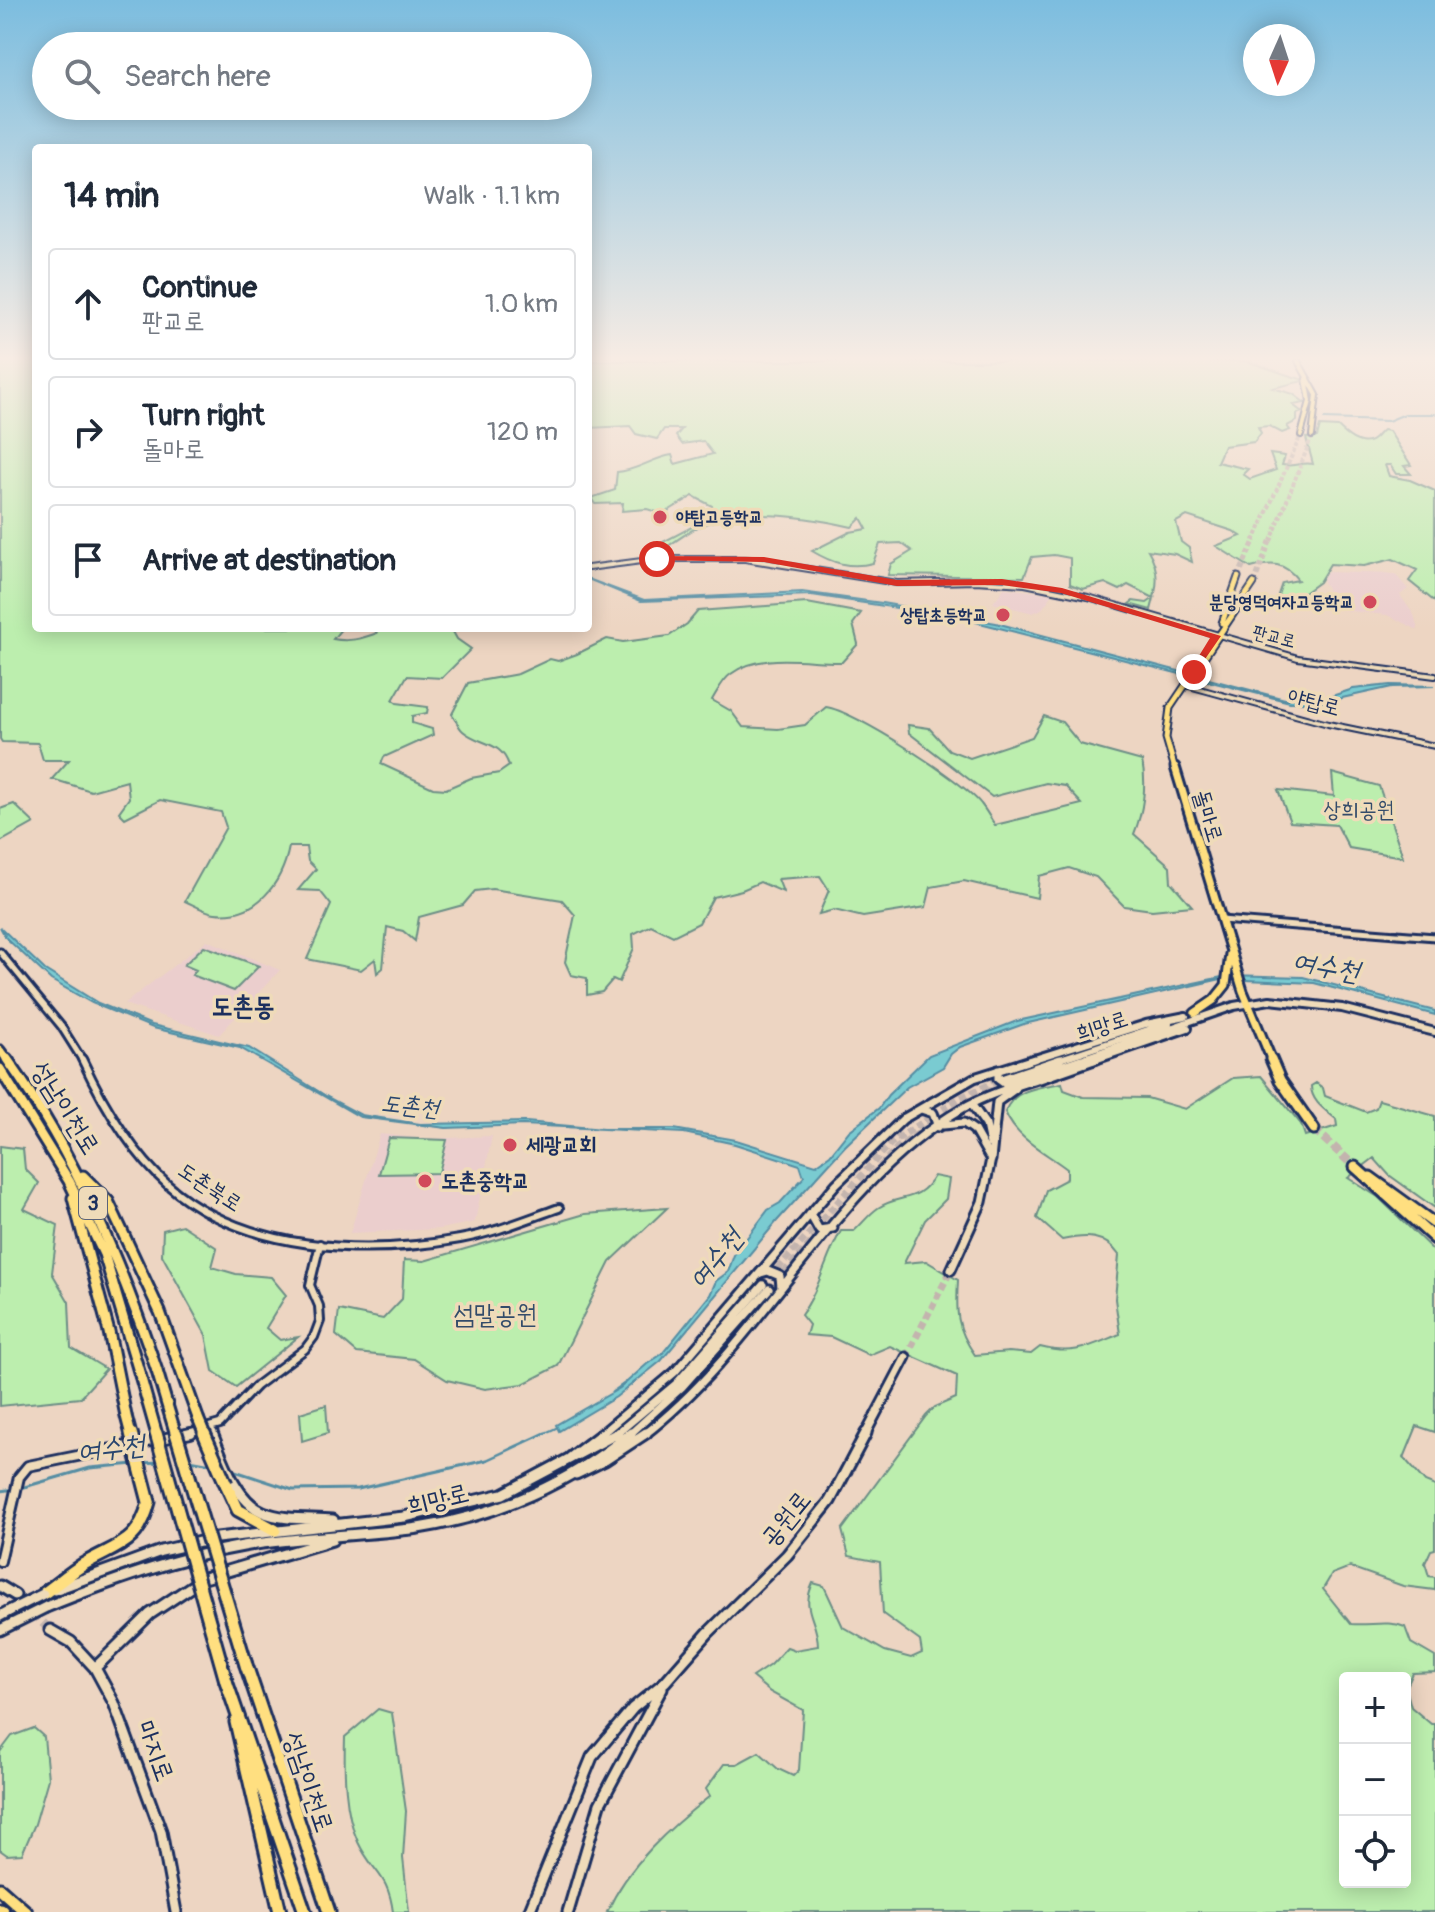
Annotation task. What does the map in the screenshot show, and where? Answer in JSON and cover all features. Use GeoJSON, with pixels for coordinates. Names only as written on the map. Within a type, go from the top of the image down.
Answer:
{"type":"FeatureCollection","features":[{"type":"Feature","properties":{"kind":"main road","name":"판교로"},"geometry":{"type":"LineString","coordinates":[[592,568],[673,558],[745,559],[897,583],[975,581],[1025,584],[1088,597],[1216,636],[1310,660],[1435,676]]}},
{"type":"Feature","properties":{"kind":"main road"},"geometry":{"type":"LineString","coordinates":[[1220,629],[1238,577]]}},
{"type":"Feature","properties":{"kind":"main road"},"geometry":{"type":"LineString","coordinates":[[1216,636],[1254,583]]}},
{"type":"Feature","properties":{"kind":"main road","name":"돌마로"},"geometry":{"type":"LineString","coordinates":[[1216,636],[1170,708],[1166,738],[1221,920],[1230,953],[1230,970]]}},
{"type":"Feature","properties":{"kind":"main road"},"geometry":{"type":"LineString","coordinates":[[951,1270],[982,1206],[997,1102],[1021,1086],[1043,1077],[1161,1039],[1198,1017],[1227,983],[1230,970]]}},
{"type":"Feature","properties":{"kind":"main road"},"geometry":{"type":"LineString","coordinates":[[1230,970],[1243,991],[1280,1080],[1314,1129]]}},
{"type":"Feature","properties":{"kind":"main road","name":"희망로"},"geometry":{"type":"LineString","coordinates":[[1008,1083],[1247,1002],[1312,1003],[1435,1032]]}},
{"type":"Feature","properties":{"kind":"main road"},"geometry":{"type":"LineString","coordinates":[[557,1468],[640,1404],[675,1372],[836,1184],[903,1119],[974,1078],[1146,1024],[1186,1016]]}},
{"type":"Feature","properties":{"kind":"main road","name":"희망로"},"geometry":{"type":"LineString","coordinates":[[1008,1083],[1186,1016],[1198,1017]]}},
{"type":"Feature","properties":{"kind":"main road","name":"성남이천로"},"geometry":{"type":"LineString","coordinates":[[0,1050],[80,1173],[128,1281],[246,1665],[329,1912]]}},
{"type":"Feature","properties":{"kind":"main road","name":"성남이천로"},"geometry":{"type":"LineString","coordinates":[[0,1069],[69,1181],[104,1254],[226,1681],[305,1912]]}},
{"type":"Feature","properties":{"kind":"main road"},"geometry":{"type":"LineString","coordinates":[[998,1070],[998,1079],[1008,1083]]}},
{"type":"Feature","properties":{"kind":"main road"},"geometry":{"type":"LineString","coordinates":[[929,1134],[968,1101],[1008,1083],[1043,1077]]}},
{"type":"Feature","properties":{"kind":"main road"},"geometry":{"type":"LineString","coordinates":[[968,1101],[986,1125],[991,1160]]}},
{"type":"Feature","properties":{"kind":"main road"},"geometry":{"type":"LineString","coordinates":[[919,1109],[933,1113],[938,1127]]}},
{"type":"Feature","properties":{"kind":"main road"},"geometry":{"type":"LineString","coordinates":[[562,1480],[604,1463],[657,1427],[705,1380],[833,1228],[909,1147],[944,1124],[964,1123],[974,1130],[991,1160]]}},
{"type":"Feature","properties":{"kind":"main road"},"geometry":{"type":"LineString","coordinates":[[1435,1224],[1355,1167],[1435,1239]]}},
{"type":"Feature","properties":{"kind":"main road"},"geometry":{"type":"LineString","coordinates":[[80,1173],[108,1201],[160,1312],[198,1418],[238,1510],[275,1530]]}},
{"type":"Feature","properties":{"kind":"main road"},"geometry":{"type":"LineString","coordinates":[[43,1594],[90,1561],[128,1544],[143,1524],[149,1502],[69,1181]]}},
{"type":"Feature","properties":{"kind":"main road"},"geometry":{"type":"LineString","coordinates":[[810,1214],[819,1230],[833,1228]]}},
{"type":"Feature","properties":{"kind":"main road"},"geometry":{"type":"LineString","coordinates":[[760,1273],[768,1271],[780,1276],[781,1288]]}},
{"type":"Feature","properties":{"kind":"main road","name":"희망로"},"geometry":{"type":"LineString","coordinates":[[0,1616],[43,1594],[161,1551],[217,1538],[404,1517],[503,1494],[620,1432],[676,1384],[766,1287],[705,1365],[655,1416],[625,1440],[562,1480],[505,1506],[401,1532],[272,1542],[202,1555],[117,1577],[0,1630]]}},
{"type":"Feature","properties":{"kind":"main road","name":"공원로"},"geometry":{"type":"LineString","coordinates":[[529,1912],[592,1757],[633,1708],[665,1682],[708,1633],[787,1555],[830,1501],[906,1357]]}},
{"type":"Feature","properties":{"kind":"main road"},"geometry":{"type":"LineString","coordinates":[[210,1429],[223,1459],[250,1504],[263,1513],[345,1522]]}},
{"type":"Feature","properties":{"kind":"main road"},"geometry":{"type":"LineString","coordinates":[[95,1668],[126,1635],[188,1585],[244,1564],[314,1547],[343,1536]]}},
{"type":"Feature","properties":{"kind":"main road"},"geometry":{"type":"LineString","coordinates":[[0,1586],[15,1595]]}},
{"type":"Feature","properties":{"kind":"main road","name":"마지로"},"geometry":{"type":"LineString","coordinates":[[50,1630],[71,1642],[95,1668],[114,1703],[161,1831],[176,1912]]}},
{"type":"Feature","properties":{"kind":"main road"},"geometry":{"type":"LineString","coordinates":[[226,1681],[280,1912]]}},
{"type":"Feature","properties":{"kind":"main road","name":"공원로"},"geometry":{"type":"LineString","coordinates":[[568,1912],[600,1804],[665,1682]]}},
{"type":"Feature","properties":{"kind":"main road"},"geometry":{"type":"LineString","coordinates":[[0,1889],[26,1912]]}},
{"type":"Feature","properties":{"kind":"street","name":"야탑로"},"geometry":{"type":"LineString","coordinates":[[1187,682],[1328,724],[1435,746]]}},
{"type":"Feature","properties":{"kind":"street"},"geometry":{"type":"LineString","coordinates":[[1221,920],[1435,937]]}},
{"type":"Feature","properties":{"kind":"street","name":"도촌북로"},"geometry":{"type":"LineString","coordinates":[[0,952],[69,1036],[87,1064],[94,1084],[140,1152],[170,1187],[238,1227],[320,1244],[370,1247],[463,1238],[559,1208]]}},
{"type":"Feature","properties":{"kind":"street"},"geometry":{"type":"LineString","coordinates":[[0,1561],[19,1477],[28,1466],[210,1429],[220,1424],[256,1386],[305,1349],[320,1321],[319,1306],[310,1285],[320,1244]]}},
{"type":"Feature","properties":{"kind":"shaded area","name":"분당영덕여자고등학교"},"geometry":{"type":"Polygon","coordinates":[[[1327,572],[1395,574],[1408,589],[1400,595],[1414,615],[1418,630],[1387,615],[1340,610],[1322,580],[1327,572]]]}},
{"type":"Feature","properties":{"kind":"shaded area"},"geometry":{"type":"Polygon","coordinates":[[[1004,588],[1053,594],[1042,609],[1033,613],[993,603],[1004,588]]]}},
{"type":"Feature","properties":{"kind":"shaded area"},"geometry":{"type":"Polygon","coordinates":[[[207,940],[280,970],[219,1035],[124,1004],[207,940]]]}},
{"type":"Feature","properties":{"kind":"shaded area","name":"도촌중학교"},"geometry":{"type":"Polygon","coordinates":[[[380,1134],[426,1139],[492,1136],[475,1222],[440,1229],[350,1233],[380,1134]]]}},
{"type":"Feature","properties":{"kind":"green space"},"geometry":{"type":"Polygon","coordinates":[[[0,450],[32,450],[32,632],[339,632],[333,639],[344,640],[376,632],[453,632],[457,639],[471,649],[442,678],[407,676],[393,700],[428,707],[427,713],[412,716],[412,723],[432,729],[433,735],[384,757],[381,764],[433,788],[446,789],[471,778],[499,773],[509,766],[496,748],[463,731],[452,714],[468,683],[518,674],[550,659],[558,661],[577,654],[607,639],[623,642],[669,636],[687,624],[698,611],[807,603],[861,613],[853,624],[858,644],[842,662],[770,660],[756,663],[728,676],[712,700],[731,711],[743,727],[778,729],[805,725],[826,707],[840,711],[907,748],[953,780],[981,804],[995,825],[1082,804],[1065,786],[1046,783],[992,797],[909,733],[908,725],[929,728],[949,750],[970,758],[1032,737],[1044,716],[1062,722],[1080,744],[1142,761],[1143,798],[1134,834],[1170,866],[1171,882],[1192,906],[1152,910],[1124,906],[1096,877],[1069,868],[1039,876],[1037,898],[964,881],[931,887],[926,907],[863,917],[834,910],[819,914],[829,890],[820,876],[778,879],[783,892],[760,882],[713,897],[699,923],[673,936],[651,925],[633,934],[634,948],[619,982],[613,979],[602,992],[587,995],[587,978],[571,975],[565,962],[575,915],[562,900],[492,889],[475,891],[463,905],[419,917],[415,941],[403,931],[387,927],[383,968],[377,973],[375,959],[361,970],[307,959],[331,905],[320,891],[298,890],[316,869],[308,861],[306,847],[289,847],[274,885],[255,904],[230,913],[207,911],[185,901],[226,827],[221,812],[160,800],[125,818],[119,812],[129,798],[127,781],[91,791],[52,779],[69,760],[43,760],[38,743],[2,742],[0,450]]]}},
{"type":"Feature","properties":{"kind":"green space"},"geometry":{"type":"Polygon","coordinates":[[[710,450],[1222,450],[1217,462],[1248,469],[1243,474],[1250,479],[1276,470],[1270,454],[1285,456],[1282,465],[1290,465],[1313,464],[1309,450],[1401,450],[1411,465],[1404,466],[1411,474],[1396,474],[1390,465],[1385,465],[1389,476],[1410,480],[1435,491],[1435,602],[1409,581],[1417,570],[1393,559],[1364,566],[1330,564],[1319,582],[1287,605],[1278,595],[1282,583],[1298,580],[1293,574],[1277,565],[1251,568],[1216,546],[1241,536],[1187,516],[1176,522],[1181,542],[1189,548],[1192,562],[1175,554],[1148,550],[1157,580],[1154,598],[1128,585],[1120,590],[1105,583],[1083,589],[1070,584],[1070,558],[1054,555],[1032,557],[1024,577],[888,575],[891,564],[912,551],[901,543],[880,544],[873,563],[865,565],[841,564],[812,551],[850,532],[867,529],[861,518],[852,527],[794,517],[732,517],[696,528],[664,549],[663,542],[713,516],[712,506],[693,496],[663,514],[647,509],[622,511],[623,503],[595,504],[592,500],[615,490],[617,472],[672,455],[675,464],[713,454],[710,450]]]}},
{"type":"Feature","properties":{"kind":"green space"},"geometry":{"type":"Polygon","coordinates":[[[1154,598],[1151,610],[1129,604],[1133,601],[1147,603],[1154,598]]]}},
{"type":"Feature","properties":{"kind":"green space","name":"상희공원"},"geometry":{"type":"Polygon","coordinates":[[[1332,773],[1379,786],[1403,857],[1349,848],[1337,825],[1290,822],[1278,790],[1334,796],[1332,773]]]}},
{"type":"Feature","properties":{"kind":"green space"},"geometry":{"type":"Polygon","coordinates":[[[14,804],[34,823],[0,842],[0,809],[14,804]]]}},
{"type":"Feature","properties":{"kind":"green space"},"geometry":{"type":"Polygon","coordinates":[[[204,946],[259,966],[234,991],[192,975],[196,970],[184,965],[204,946]]]}},
{"type":"Feature","properties":{"kind":"green space"},"geometry":{"type":"Polygon","coordinates":[[[1261,1076],[1301,1124],[1305,1136],[1337,1126],[1336,1119],[1313,1096],[1311,1086],[1316,1083],[1323,1088],[1325,1096],[1366,1112],[1376,1108],[1379,1100],[1435,1116],[1435,1208],[1389,1175],[1374,1158],[1348,1178],[1378,1197],[1435,1252],[1435,1432],[1417,1426],[1404,1458],[1425,1482],[1435,1486],[1435,1549],[1431,1550],[1425,1563],[1429,1576],[1435,1577],[1435,1590],[1403,1586],[1350,1567],[1332,1574],[1323,1589],[1351,1624],[1405,1627],[1411,1643],[1435,1657],[1435,1672],[1413,1673],[1411,1677],[1411,1672],[1339,1672],[1339,1888],[1411,1888],[1411,1707],[1435,1724],[1435,1912],[607,1912],[626,1878],[651,1848],[710,1796],[706,1789],[724,1764],[737,1764],[759,1752],[778,1769],[793,1776],[799,1770],[803,1710],[770,1692],[752,1677],[770,1665],[787,1647],[795,1650],[818,1646],[808,1601],[813,1583],[824,1586],[843,1627],[885,1651],[911,1658],[922,1653],[920,1641],[883,1614],[880,1562],[849,1556],[842,1530],[926,1416],[935,1407],[956,1398],[957,1376],[890,1346],[869,1355],[831,1337],[806,1335],[809,1325],[801,1315],[841,1231],[854,1231],[886,1203],[922,1191],[934,1176],[949,1179],[946,1199],[925,1220],[904,1263],[926,1261],[958,1280],[959,1319],[975,1355],[1031,1354],[1040,1347],[1062,1351],[1099,1343],[1120,1334],[1115,1299],[1119,1255],[1107,1243],[1094,1238],[1062,1240],[1037,1218],[1046,1190],[1067,1179],[1067,1169],[1032,1145],[1010,1122],[1005,1112],[1014,1098],[1028,1090],[1062,1083],[1064,1090],[1083,1097],[1147,1098],[1185,1109],[1233,1078],[1261,1076]]]}},
{"type":"Feature","properties":{"kind":"green space"},"geometry":{"type":"Polygon","coordinates":[[[389,1138],[447,1140],[439,1173],[379,1174],[389,1138]]]}},
{"type":"Feature","properties":{"kind":"green space"},"geometry":{"type":"Polygon","coordinates":[[[0,1146],[23,1149],[25,1169],[39,1183],[24,1209],[58,1225],[52,1273],[69,1302],[71,1348],[106,1369],[80,1398],[0,1406],[0,1146]]]}},
{"type":"Feature","properties":{"kind":"green space","name":"섬말공원"},"geometry":{"type":"Polygon","coordinates":[[[667,1208],[610,1262],[558,1366],[523,1384],[485,1389],[447,1380],[414,1359],[357,1353],[336,1335],[339,1310],[383,1319],[402,1299],[404,1260],[424,1261],[585,1214],[667,1208]]]}},
{"type":"Feature","properties":{"kind":"green space"},"geometry":{"type":"Polygon","coordinates":[[[182,1225],[217,1248],[212,1267],[236,1274],[271,1277],[286,1295],[266,1328],[280,1340],[298,1337],[236,1387],[213,1371],[206,1335],[162,1255],[163,1230],[182,1225]]]}},
{"type":"Feature","properties":{"kind":"green space"},"geometry":{"type":"Polygon","coordinates":[[[326,1405],[328,1433],[302,1441],[300,1413],[326,1405]]]}},
{"type":"Feature","properties":{"kind":"green space"},"geometry":{"type":"Polygon","coordinates":[[[378,1709],[392,1713],[406,1811],[403,1858],[409,1912],[393,1912],[384,1881],[358,1842],[347,1804],[345,1737],[378,1709]]]}},
{"type":"Feature","properties":{"kind":"green space"},"geometry":{"type":"Polygon","coordinates":[[[34,1728],[44,1737],[48,1779],[35,1824],[22,1854],[7,1855],[0,1850],[0,1752],[12,1736],[34,1728]]]}},
{"type":"Feature","properties":{"kind":"water"},"geometry":{"type":"Polygon","coordinates":[[[592,580],[644,600],[802,592],[882,603],[996,623],[1285,699],[1323,699],[1353,689],[1390,685],[1435,686],[1392,687],[1324,702],[1290,702],[956,617],[812,595],[641,601],[592,580]]]}},
{"type":"Feature","properties":{"kind":"water"},"geometry":{"type":"Polygon","coordinates":[[[0,927],[45,970],[98,1003],[152,1025],[249,1048],[361,1115],[420,1124],[526,1122],[602,1129],[523,1125],[446,1128],[360,1117],[240,1048],[153,1028],[92,1003],[51,980],[6,938],[0,927]]]}},
{"type":"Feature","properties":{"kind":"water"},"geometry":{"type":"Polygon","coordinates":[[[1231,975],[1303,977],[1435,1011],[1435,1015],[1314,983],[1221,979],[1024,1024],[960,1047],[943,1067],[907,1087],[845,1146],[777,1221],[661,1361],[616,1397],[559,1431],[556,1425],[620,1388],[662,1354],[710,1295],[716,1281],[728,1272],[734,1255],[768,1210],[780,1203],[804,1177],[800,1165],[735,1144],[684,1133],[604,1129],[674,1129],[736,1140],[816,1165],[830,1155],[849,1131],[879,1108],[929,1055],[1017,1021],[1231,975]]]}},
{"type":"Feature","properties":{"kind":"waterway","name":"도촌천"},"geometry":{"type":"LineString","coordinates":[[313,1088],[335,1102]]}},
{"type":"Feature","properties":{"kind":"waterway","name":"여수천"},"geometry":{"type":"LineString","coordinates":[[612,1392],[626,1382]]}},
{"type":"Feature","properties":{"kind":"waterway","name":"여수천"},"geometry":{"type":"LineString","coordinates":[[541,1435],[556,1428]]}},
{"type":"Feature","properties":{"kind":"waterway","name":"여수천"},"geometry":{"type":"LineString","coordinates":[[232,1470],[293,1490],[358,1489],[487,1460],[545,1433]]}},
{"type":"Feature","properties":{"kind":"waterway","name":"여수천"},"geometry":{"type":"LineString","coordinates":[[190,1460],[211,1464]]}},
{"type":"Feature","properties":{"kind":"waterway","name":"여수천"},"geometry":{"type":"LineString","coordinates":[[142,1463],[159,1462]]}},
{"type":"Feature","properties":{"kind":"waterway","name":"여수천"},"geometry":{"type":"LineString","coordinates":[[21,1488],[90,1468],[135,1464]]}},
{"type":"Feature","properties":{"kind":"waterway","name":"여수천"},"geometry":{"type":"LineString","coordinates":[[0,1491],[15,1489]]}},
{"type":"Feature","properties":{"kind":"tunnel"},"geometry":{"type":"LineString","coordinates":[[1254,541],[1294,450]]}},
{"type":"Feature","properties":{"kind":"tunnel"},"geometry":{"type":"LineString","coordinates":[[1271,541],[1306,450]]}},
{"type":"Feature","properties":{"kind":"tunnel"},"geometry":{"type":"LineString","coordinates":[[1238,577],[1255,539]]}},
{"type":"Feature","properties":{"kind":"tunnel"},"geometry":{"type":"LineString","coordinates":[[1254,583],[1271,539]]}},
{"type":"Feature","properties":{"kind":"tunnel"},"geometry":{"type":"LineString","coordinates":[[763,1285],[891,1143],[960,1098],[1001,1079]]}},
{"type":"Feature","properties":{"kind":"tunnel"},"geometry":{"type":"LineString","coordinates":[[986,1093],[1008,1083]]}},
{"type":"Feature","properties":{"kind":"tunnel"},"geometry":{"type":"LineString","coordinates":[[769,1289],[897,1148],[961,1105]]}},
{"type":"Feature","properties":{"kind":"tunnel"},"geometry":{"type":"LineString","coordinates":[[1314,1129],[1355,1167]]}},
{"type":"Feature","properties":{"kind":"tunnel"},"geometry":{"type":"LineString","coordinates":[[906,1357],[951,1270]]}},
{"type":"Feature","properties":{"kind":"tunnel"},"geometry":{"type":"LineString","coordinates":[[23,1603],[50,1630]]}},
{"type":"Feature","properties":{"kind":"place","name":"야탑고등학교"},"geometry":{"type":"Point","coordinates":[660,517]}},
{"type":"Feature","properties":{"kind":"place","name":"분당영덕여자고등학교"},"geometry":{"type":"Point","coordinates":[1370,602]}},
{"type":"Feature","properties":{"kind":"place","name":"상탑초등학교"},"geometry":{"type":"Point","coordinates":[1003,615]}},
{"type":"Feature","properties":{"kind":"place","name":"세광교회"},"geometry":{"type":"Point","coordinates":[510,1145]}},
{"type":"Feature","properties":{"kind":"place","name":"도촌중학교"},"geometry":{"type":"Point","coordinates":[425,1181]}},
{"type":"Feature","properties":{"kind":"district","name":"도촌동"},"geometry":{"type":"Point","coordinates":[243,1007]}},
{"type":"Feature","properties":{"kind":"route"},"geometry":{"type":"LineString","coordinates":[[657,559],[764,560],[897,583],[975,581],[1034,585],[1088,597],[1216,636],[1194,672]]}}]}
